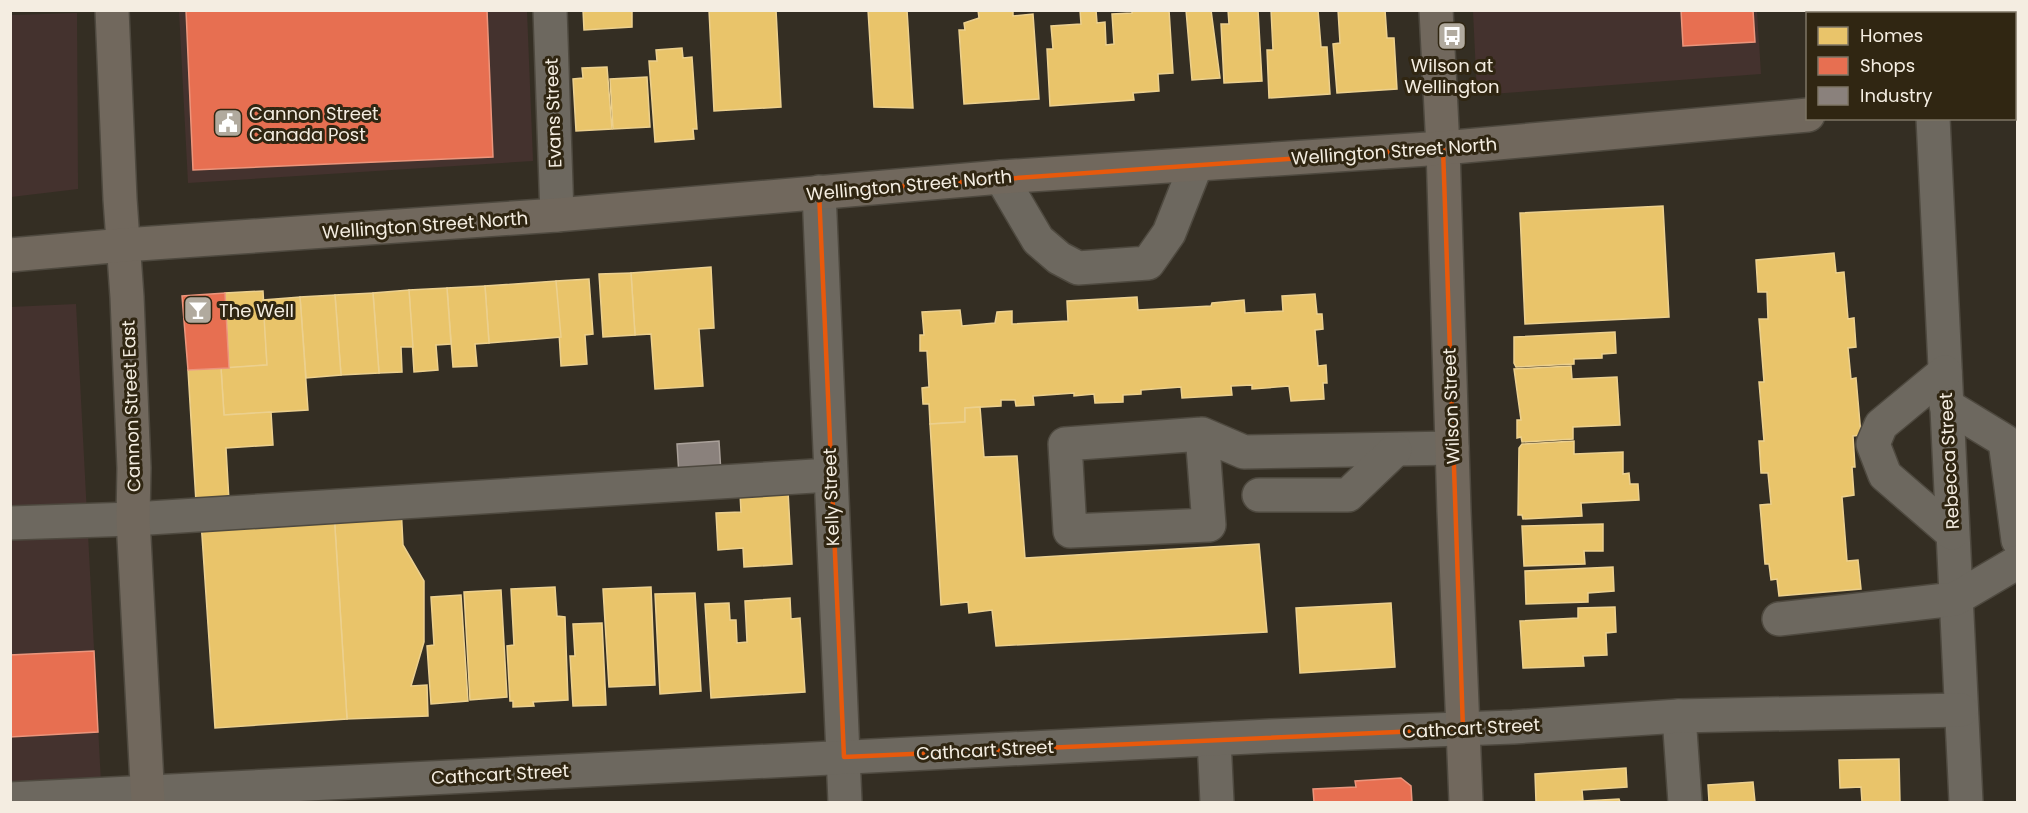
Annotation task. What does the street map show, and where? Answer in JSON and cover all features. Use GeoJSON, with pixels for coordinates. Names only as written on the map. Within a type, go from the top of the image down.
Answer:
{"type":"FeatureCollection","features":[{"type":"Feature","properties":{"kind":"main road","name":"Cannon Street East"},"geometry":{"type":"LineString","coordinates":[[112,10],[134,468],[133,519],[148,797]]}},
{"type":"Feature","properties":{"kind":"main road","name":"Wilson Street"},"geometry":{"type":"LineString","coordinates":[[1436,10],[1466,802]]}},
{"type":"Feature","properties":{"kind":"main road","name":"Wellington Street North"},"geometry":{"type":"LineString","coordinates":[[10,255],[556,215],[1001,177],[1443,148],[1806,115]]}},
{"type":"Feature","properties":{"kind":"street","name":"Evans Street"},"geometry":{"type":"LineString","coordinates":[[550,10],[556,215]]}},
{"type":"Feature","properties":{"kind":"street","name":"Rebecca Street"},"geometry":{"type":"LineString","coordinates":[[1933,120],[1966,802]]}},
{"type":"Feature","properties":{"kind":"street"},"geometry":{"type":"LineString","coordinates":[[1001,177],[1038,240],[1059,258],[1078,268],[1148,263],[1169,233],[1196,165]]}},
{"type":"Feature","properties":{"kind":"street","name":"Kelly Street"},"geometry":{"type":"LineString","coordinates":[[819,192],[845,802]]}},
{"type":"Feature","properties":{"kind":"street"},"geometry":{"type":"LineString","coordinates":[[1945,372],[1881,425],[1873,444],[1884,475],[1952,533]]}},
{"type":"Feature","properties":{"kind":"street"},"geometry":{"type":"LineString","coordinates":[[1946,405],[2006,441],[2018,540]]}},
{"type":"Feature","properties":{"kind":"street"},"geometry":{"type":"LineString","coordinates":[[1202,434],[1209,525],[1070,531],[1065,444],[1202,434],[1244,452],[1452,448]]}},
{"type":"Feature","properties":{"kind":"street"},"geometry":{"type":"LineString","coordinates":[[1259,495],[1348,495],[1395,450]]}},
{"type":"Feature","properties":{"kind":"street"},"geometry":{"type":"LineString","coordinates":[[10,523],[133,519],[830,475]]}},
{"type":"Feature","properties":{"kind":"street"},"geometry":{"type":"LineString","coordinates":[[1779,619],[1955,599],[2018,562]]}},
{"type":"Feature","properties":{"kind":"street","name":"Cathcart Street"},"geometry":{"type":"LineString","coordinates":[[10,799],[148,797],[844,757],[1463,729],[1679,716],[1961,710]]}},
{"type":"Feature","properties":{"kind":"street"},"geometry":{"type":"LineString","coordinates":[[1679,716],[1685,802]]}},
{"type":"Feature","properties":{"kind":"street"},"geometry":{"type":"LineString","coordinates":[[1214,739],[1217,802]]}},
{"type":"Feature","properties":{"kind":"highlighted area"},"geometry":{"type":"Polygon","coordinates":[[[1443,148],[1463,729],[844,757],[819,192],[1443,148]]]}},
{"type":"Feature","properties":{"kind":"shaded area"},"geometry":{"type":"Polygon","coordinates":[[[179,11],[527,11],[533,161],[188,183],[179,11]]]}},
{"type":"Feature","properties":{"kind":"shaded area"},"geometry":{"type":"Polygon","coordinates":[[[1473,11],[1757,11],[1761,74],[1477,95],[1473,11]]]}},
{"type":"Feature","properties":{"kind":"shaded area"},"geometry":{"type":"Polygon","coordinates":[[[77,13],[78,189],[11,197],[11,15],[77,13]]]}},
{"type":"Feature","properties":{"kind":"shaded area"},"geometry":{"type":"Polygon","coordinates":[[[76,304],[102,802],[11,802],[10,307],[76,304]]]}},
{"type":"Feature","properties":{"kind":"building: Homes"},"geometry":{"type":"Polygon","coordinates":[[[583,10],[632,10],[632,27],[584,30],[583,10]]]}},
{"type":"Feature","properties":{"kind":"building: Homes"},"geometry":{"type":"Polygon","coordinates":[[[709,10],[776,10],[781,107],[714,111],[709,10]]]}},
{"type":"Feature","properties":{"kind":"building: Homes"},"geometry":{"type":"Polygon","coordinates":[[[868,10],[907,10],[913,108],[874,107],[868,10]]]}},
{"type":"Feature","properties":{"kind":"building: Homes"},"geometry":{"type":"Polygon","coordinates":[[[978,10],[1013,10],[1013,16],[1033,14],[1039,99],[964,104],[959,30],[965,30],[964,23],[979,18],[978,10]]]}},
{"type":"Feature","properties":{"kind":"building: Homes"},"geometry":{"type":"Polygon","coordinates":[[[1080,10],[1096,10],[1097,23],[1105,22],[1106,45],[1114,44],[1112,14],[1132,13],[1132,10],[1169,10],[1173,73],[1158,74],[1159,91],[1133,93],[1134,100],[1050,106],[1047,49],[1053,49],[1051,26],[1081,24],[1080,10]]]}},
{"type":"Feature","properties":{"kind":"building: Homes"},"geometry":{"type":"Polygon","coordinates":[[[1186,10],[1211,10],[1220,78],[1192,80],[1186,10]]]}},
{"type":"Feature","properties":{"kind":"building: Homes"},"geometry":{"type":"Polygon","coordinates":[[[1228,10],[1258,10],[1262,81],[1224,83],[1221,24],[1229,24],[1228,10]]]}},
{"type":"Feature","properties":{"kind":"building: Homes"},"geometry":{"type":"Polygon","coordinates":[[[1271,10],[1318,10],[1321,47],[1327,47],[1330,94],[1269,98],[1267,50],[1273,50],[1271,10]]]}},
{"type":"Feature","properties":{"kind":"building: Homes"},"geometry":{"type":"Polygon","coordinates":[[[1338,10],[1385,10],[1387,38],[1394,38],[1397,89],[1337,93],[1333,44],[1340,43],[1338,10]]]}},
{"type":"Feature","properties":{"kind":"building: Homes"},"geometry":{"type":"Polygon","coordinates":[[[1819,10],[1849,10],[1849,12],[1819,12],[1819,10]]]}},
{"type":"Feature","properties":{"kind":"building: Homes"},"geometry":{"type":"Polygon","coordinates":[[[1849,10],[1938,10],[1938,12],[1849,12],[1849,10]]]}},
{"type":"Feature","properties":{"kind":"building: Homes"},"geometry":{"type":"Polygon","coordinates":[[[1939,10],[2000,10],[2000,12],[1939,12],[1939,10]]]}},
{"type":"Feature","properties":{"kind":"building: Homes"},"geometry":{"type":"Polygon","coordinates":[[[682,48],[683,58],[692,57],[697,129],[693,129],[694,139],[655,142],[649,61],[657,61],[656,50],[682,48]]]}},
{"type":"Feature","properties":{"kind":"building: Homes"},"geometry":{"type":"Polygon","coordinates":[[[607,67],[612,129],[576,131],[573,79],[583,78],[582,68],[607,67]]]}},
{"type":"Feature","properties":{"kind":"building: Homes"},"geometry":{"type":"Polygon","coordinates":[[[647,77],[650,127],[613,129],[610,79],[647,77]]]}},
{"type":"Feature","properties":{"kind":"building: Homes"},"geometry":{"type":"Polygon","coordinates":[[[1663,206],[1669,317],[1525,324],[1520,213],[1663,206]]]}},
{"type":"Feature","properties":{"kind":"building: Homes"},"geometry":{"type":"Polygon","coordinates":[[[1834,253],[1836,273],[1844,272],[1848,319],[1854,318],[1856,347],[1848,348],[1851,379],[1856,378],[1861,435],[1853,436],[1854,495],[1842,497],[1847,561],[1858,560],[1861,589],[1779,596],[1777,579],[1771,580],[1769,564],[1765,564],[1760,505],[1771,504],[1768,473],[1761,473],[1759,441],[1764,441],[1759,382],[1764,382],[1759,319],[1768,319],[1767,292],[1758,292],[1756,260],[1834,253]]]}},
{"type":"Feature","properties":{"kind":"building: Homes"},"geometry":{"type":"Polygon","coordinates":[[[711,267],[714,328],[699,329],[703,386],[655,389],[651,334],[635,335],[631,273],[711,267]]]}},
{"type":"Feature","properties":{"kind":"building: Homes"},"geometry":{"type":"Polygon","coordinates":[[[631,273],[635,335],[603,337],[599,274],[631,273]]]}},
{"type":"Feature","properties":{"kind":"building: Homes"},"geometry":{"type":"Polygon","coordinates":[[[589,279],[593,334],[585,335],[587,364],[561,366],[556,281],[589,279]]]}},
{"type":"Feature","properties":{"kind":"building: Homes"},"geometry":{"type":"Polygon","coordinates":[[[556,281],[561,337],[489,343],[485,286],[556,281]]]}},
{"type":"Feature","properties":{"kind":"building: Homes"},"geometry":{"type":"Polygon","coordinates":[[[485,286],[489,343],[475,344],[477,366],[453,367],[447,288],[485,286]]]}},
{"type":"Feature","properties":{"kind":"building: Homes"},"geometry":{"type":"Polygon","coordinates":[[[447,288],[451,344],[436,345],[438,370],[414,372],[409,290],[447,288]]]}},
{"type":"Feature","properties":{"kind":"building: Homes"},"geometry":{"type":"Polygon","coordinates":[[[409,290],[413,347],[401,347],[402,372],[379,373],[373,293],[409,290]]]}},
{"type":"Feature","properties":{"kind":"building: Homes"},"geometry":{"type":"Polygon","coordinates":[[[263,291],[267,365],[229,368],[225,293],[263,291]]]}},
{"type":"Feature","properties":{"kind":"building: Homes"},"geometry":{"type":"Polygon","coordinates":[[[373,293],[379,373],[341,375],[335,295],[373,293]]]}},
{"type":"Feature","properties":{"kind":"building: Homes"},"geometry":{"type":"Polygon","coordinates":[[[1315,294],[1317,314],[1322,314],[1323,329],[1315,330],[1318,366],[1326,365],[1327,383],[1323,383],[1324,399],[1291,401],[1289,386],[1252,389],[1252,385],[1231,386],[1232,395],[1182,398],[1181,387],[1141,390],[1141,394],[1123,395],[1123,402],[1095,403],[1094,394],[1074,396],[1074,393],[1033,396],[1034,405],[1016,406],[1015,400],[1001,400],[1001,406],[965,408],[965,422],[930,424],[929,404],[923,404],[922,388],[929,387],[927,351],[920,351],[920,335],[924,335],[922,312],[960,310],[962,326],[995,323],[997,312],[1012,311],[1012,324],[1068,321],[1067,301],[1137,297],[1138,310],[1211,306],[1212,303],[1244,300],[1245,313],[1283,311],[1282,296],[1315,294]]]}},
{"type":"Feature","properties":{"kind":"building: Homes"},"geometry":{"type":"Polygon","coordinates":[[[335,295],[341,375],[306,378],[300,297],[335,295]]]}},
{"type":"Feature","properties":{"kind":"building: Homes"},"geometry":{"type":"Polygon","coordinates":[[[300,297],[308,410],[224,415],[221,368],[267,365],[263,300],[300,297]]]}},
{"type":"Feature","properties":{"kind":"building: Homes"},"geometry":{"type":"Polygon","coordinates":[[[1615,332],[1616,353],[1602,354],[1602,358],[1574,359],[1574,364],[1516,367],[1514,363],[1514,337],[1615,332]]]}},
{"type":"Feature","properties":{"kind":"building: Homes"},"geometry":{"type":"Polygon","coordinates":[[[1571,366],[1572,379],[1617,377],[1620,425],[1573,427],[1573,439],[1522,442],[1521,437],[1517,438],[1517,420],[1521,420],[1514,369],[1571,366]]]}},
{"type":"Feature","properties":{"kind":"building: Homes"},"geometry":{"type":"Polygon","coordinates":[[[221,368],[224,415],[271,412],[273,445],[226,448],[229,501],[196,502],[188,370],[221,368]]]}},
{"type":"Feature","properties":{"kind":"building: Homes"},"geometry":{"type":"Polygon","coordinates":[[[980,407],[984,457],[1017,456],[1025,558],[1259,544],[1267,632],[996,646],[992,610],[969,613],[968,602],[941,605],[930,424],[965,422],[965,408],[980,407]]]}},
{"type":"Feature","properties":{"kind":"building: Homes"},"geometry":{"type":"Polygon","coordinates":[[[1574,441],[1574,454],[1623,452],[1623,474],[1629,473],[1630,484],[1638,484],[1639,500],[1581,503],[1582,516],[1523,519],[1522,515],[1518,515],[1519,448],[1522,444],[1574,441]]]}},
{"type":"Feature","properties":{"kind":"building: Homes"},"geometry":{"type":"Polygon","coordinates":[[[788,491],[792,564],[744,567],[743,548],[718,550],[716,513],[741,512],[740,493],[788,491]]]}},
{"type":"Feature","properties":{"kind":"building: Homes"},"geometry":{"type":"Polygon","coordinates":[[[401,506],[403,545],[424,581],[424,642],[411,686],[427,685],[428,716],[347,719],[334,512],[401,506]]]}},
{"type":"Feature","properties":{"kind":"building: Homes"},"geometry":{"type":"Polygon","coordinates":[[[334,512],[347,719],[215,728],[201,521],[334,512]]]}},
{"type":"Feature","properties":{"kind":"building: Homes"},"geometry":{"type":"Polygon","coordinates":[[[1603,524],[1603,551],[1584,551],[1585,564],[1524,566],[1522,526],[1603,524]]]}},
{"type":"Feature","properties":{"kind":"building: Homes"},"geometry":{"type":"Polygon","coordinates":[[[1613,567],[1614,591],[1588,593],[1588,602],[1526,604],[1525,571],[1613,567]]]}},
{"type":"Feature","properties":{"kind":"building: Homes"},"geometry":{"type":"Polygon","coordinates":[[[555,587],[557,616],[565,617],[568,700],[533,702],[534,706],[513,707],[513,701],[510,701],[507,646],[514,645],[511,589],[555,587]]]}},
{"type":"Feature","properties":{"kind":"building: Homes"},"geometry":{"type":"Polygon","coordinates":[[[651,587],[655,685],[609,687],[603,589],[651,587]]]}},
{"type":"Feature","properties":{"kind":"building: Homes"},"geometry":{"type":"Polygon","coordinates":[[[501,590],[507,697],[470,700],[464,592],[501,590]]]}},
{"type":"Feature","properties":{"kind":"building: Homes"},"geometry":{"type":"Polygon","coordinates":[[[695,593],[701,691],[660,694],[655,594],[695,593]]]}},
{"type":"Feature","properties":{"kind":"building: Homes"},"geometry":{"type":"Polygon","coordinates":[[[461,595],[468,701],[431,704],[427,646],[434,645],[431,597],[461,595]]]}},
{"type":"Feature","properties":{"kind":"building: Homes"},"geometry":{"type":"Polygon","coordinates":[[[790,598],[791,619],[800,618],[805,692],[711,698],[705,604],[729,603],[730,620],[736,620],[737,643],[747,642],[745,601],[790,598]]]}},
{"type":"Feature","properties":{"kind":"building: Homes"},"geometry":{"type":"Polygon","coordinates":[[[1391,603],[1395,667],[1300,673],[1296,608],[1391,603]]]}},
{"type":"Feature","properties":{"kind":"building: Homes"},"geometry":{"type":"Polygon","coordinates":[[[1615,607],[1616,632],[1606,633],[1607,655],[1583,656],[1584,666],[1523,668],[1520,621],[1578,618],[1578,608],[1615,607]]]}},
{"type":"Feature","properties":{"kind":"building: Homes"},"geometry":{"type":"Polygon","coordinates":[[[602,623],[606,705],[573,706],[570,656],[575,656],[573,624],[602,623]]]}},
{"type":"Feature","properties":{"kind":"building: Homes"},"geometry":{"type":"Polygon","coordinates":[[[1899,759],[1900,802],[1862,802],[1861,787],[1840,788],[1839,760],[1899,759]]]}},
{"type":"Feature","properties":{"kind":"building: Homes"},"geometry":{"type":"Polygon","coordinates":[[[1626,768],[1627,787],[1582,790],[1583,801],[1536,802],[1535,774],[1626,768]]]}},
{"type":"Feature","properties":{"kind":"building: Homes"},"geometry":{"type":"Polygon","coordinates":[[[1753,782],[1755,802],[1709,802],[1708,785],[1753,782]]]}},
{"type":"Feature","properties":{"kind":"building: Homes"},"geometry":{"type":"Polygon","coordinates":[[[1619,799],[1620,802],[1571,802],[1583,801],[1619,799]]]}},
{"type":"Feature","properties":{"kind":"building: Shops"},"geometry":{"type":"Polygon","coordinates":[[[186,10],[487,10],[493,157],[193,170],[186,10]]]}},
{"type":"Feature","properties":{"kind":"building: Shops"},"geometry":{"type":"Polygon","coordinates":[[[1681,10],[1753,10],[1755,42],[1683,46],[1681,10]]]}},
{"type":"Feature","properties":{"kind":"building: Shops"},"geometry":{"type":"Polygon","coordinates":[[[225,293],[229,368],[188,370],[182,296],[225,293]]]}},
{"type":"Feature","properties":{"kind":"building: Shops"},"geometry":{"type":"Polygon","coordinates":[[[94,651],[98,732],[10,737],[10,655],[94,651]]]}},
{"type":"Feature","properties":{"kind":"building: Shops"},"geometry":{"type":"Polygon","coordinates":[[[1401,778],[1411,786],[1412,802],[1314,802],[1313,789],[1356,787],[1355,781],[1401,778]]]}},
{"type":"Feature","properties":{"kind":"building: Industry"},"geometry":{"type":"Polygon","coordinates":[[[719,441],[721,473],[679,476],[677,444],[719,441]]]}},
{"type":"Feature","properties":{"kind":"place","name":"Wilson at Wellington"},"geometry":{"type":"Point","coordinates":[1452,36]}},
{"type":"Feature","properties":{"kind":"place","name":"Cannon Street Canada Post"},"geometry":{"type":"Point","coordinates":[228,123]}},
{"type":"Feature","properties":{"kind":"place","name":"The Well"},"geometry":{"type":"Point","coordinates":[198,310]}}]}
